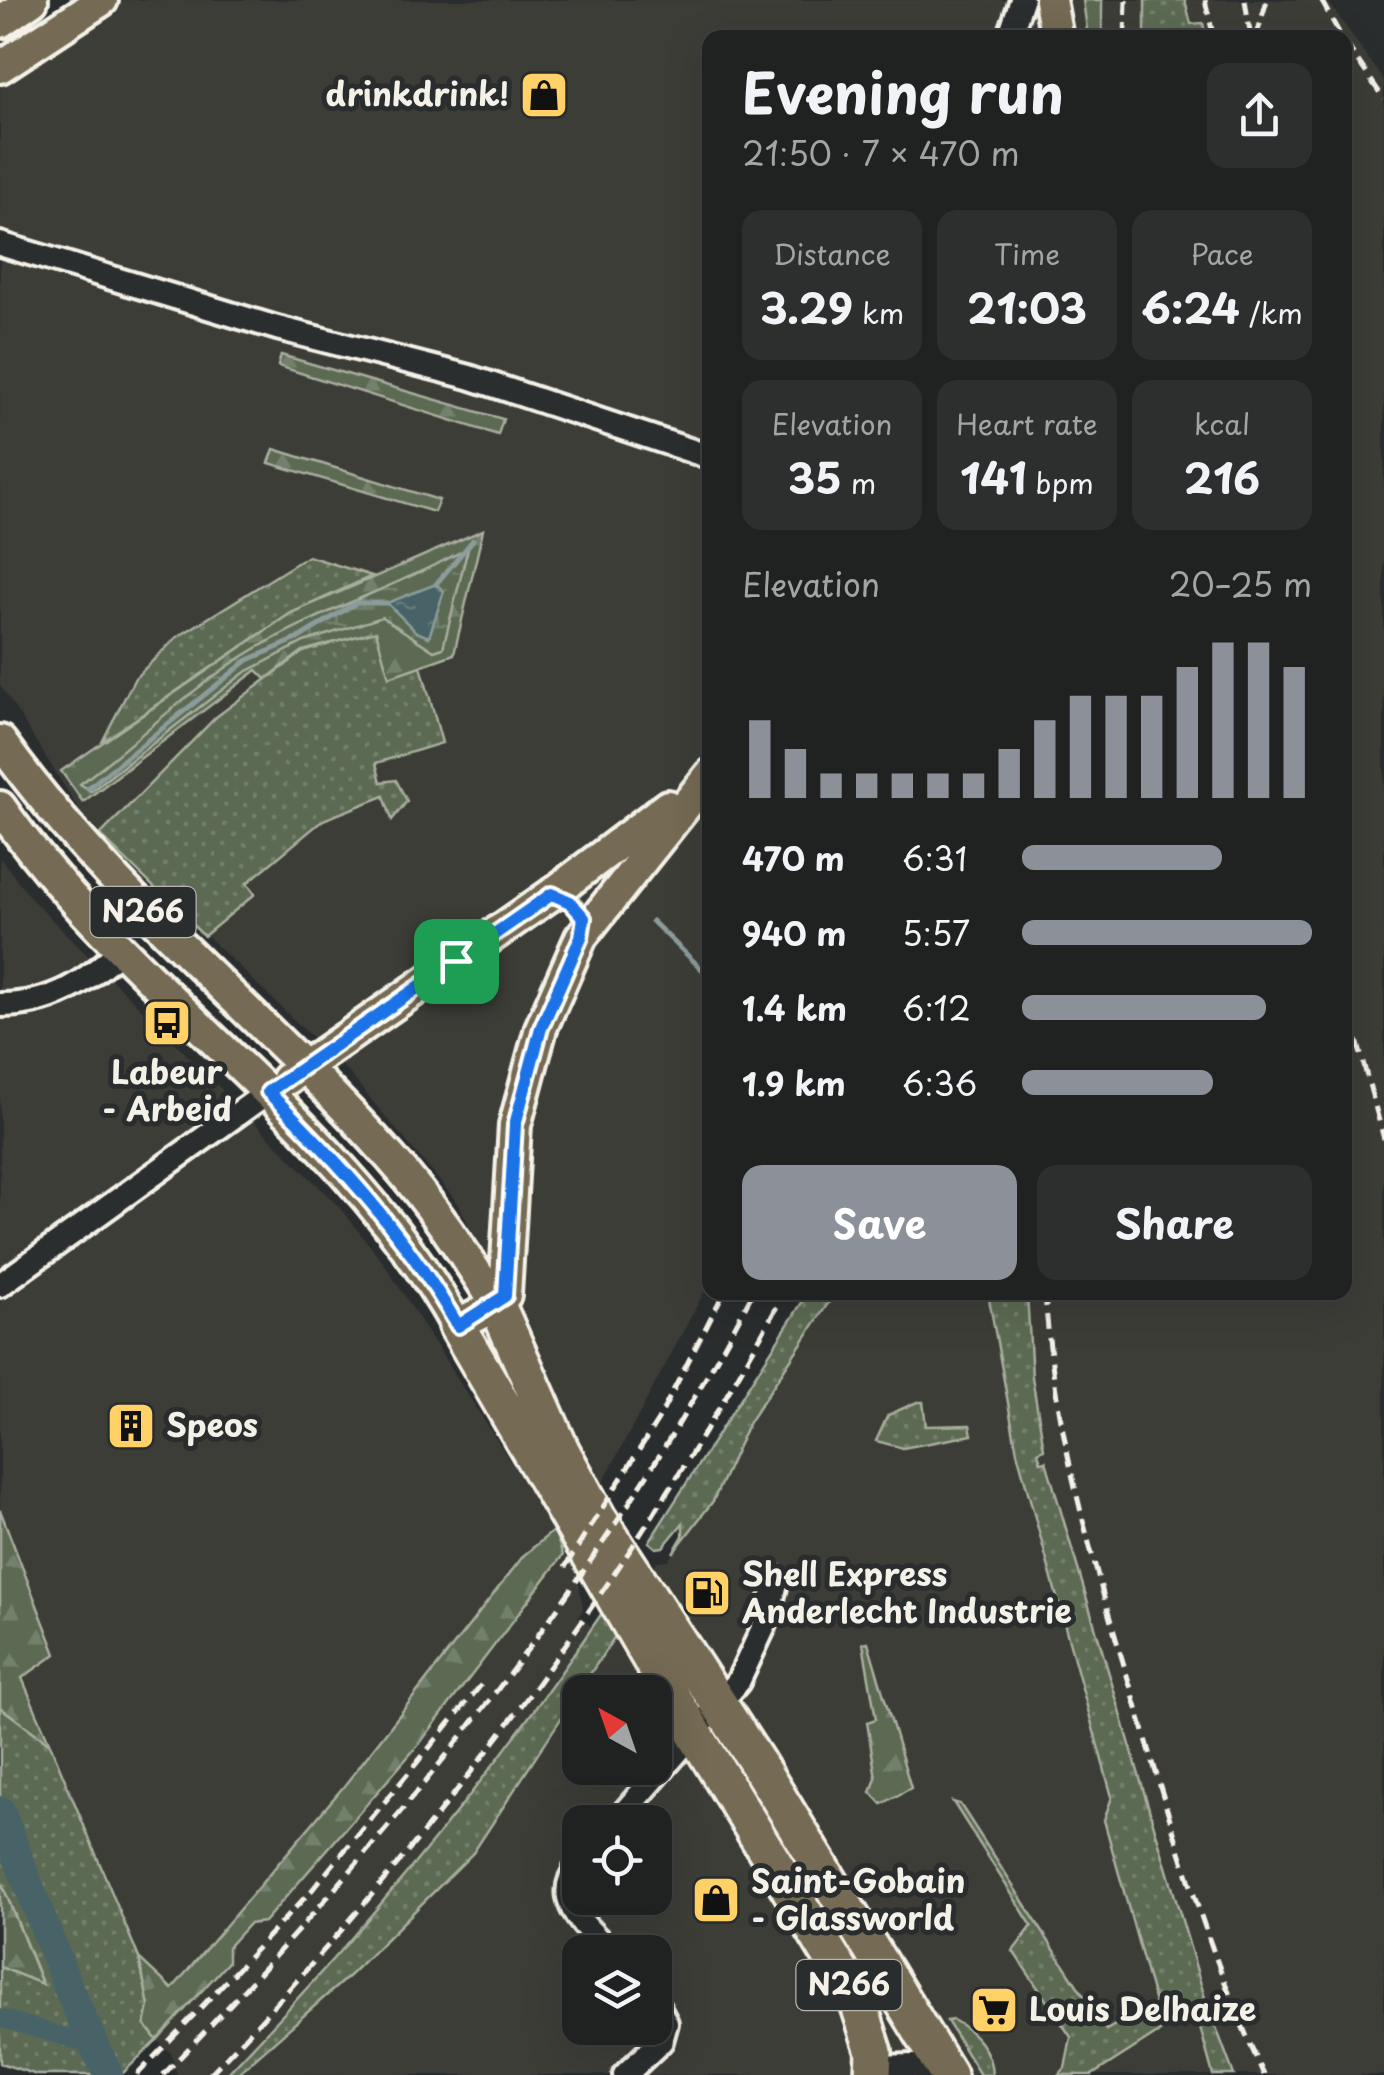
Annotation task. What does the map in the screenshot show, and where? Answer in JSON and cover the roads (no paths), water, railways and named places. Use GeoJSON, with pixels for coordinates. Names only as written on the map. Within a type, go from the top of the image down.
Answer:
{"type":"FeatureCollection","features":[{"type":"Feature","properties":{"kind":"highway","name":"N266"},"geometry":{"type":"LineString","coordinates":[[496,1305],[561,1450],[598,1518],[948,2075]]}},
{"type":"Feature","properties":{"kind":"highway","name":"N266"},"geometry":{"type":"LineString","coordinates":[[458,1326],[694,1732],[857,1999],[872,2039],[878,2072]]}},
{"type":"Feature","properties":{"kind":"main road"},"geometry":{"type":"LineString","coordinates":[[0,22],[32,0]]}},
{"type":"Feature","properties":{"kind":"main road"},"geometry":{"type":"LineString","coordinates":[[0,68],[102,0]]}},
{"type":"Feature","properties":{"kind":"main road"},"geometry":{"type":"LineString","coordinates":[[1050,0],[1055,30]]}},
{"type":"Feature","properties":{"kind":"main road"},"geometry":{"type":"LineString","coordinates":[[1066,0],[1068,30]]}},
{"type":"Feature","properties":{"kind":"main road","name":"N266"},"geometry":{"type":"LineString","coordinates":[[0,741],[77,842],[303,1068],[421,1194],[496,1305]]}},
{"type":"Feature","properties":{"kind":"main road"},"geometry":{"type":"LineString","coordinates":[[268,1092],[552,894],[616,865],[702,783]]}},
{"type":"Feature","properties":{"kind":"main road","name":"N266"},"geometry":{"type":"LineString","coordinates":[[0,807],[74,902],[268,1092],[386,1218],[419,1261],[458,1326]]}},
{"type":"Feature","properties":{"kind":"main road"},"geometry":{"type":"LineString","coordinates":[[458,1326],[505,1296],[510,1174],[524,1081],[541,1028],[616,865]]}},
{"type":"Feature","properties":{"kind":"main road"},"geometry":{"type":"LineString","coordinates":[[552,894],[578,909],[584,918],[581,937]]}},
{"type":"Feature","properties":{"kind":"street"},"geometry":{"type":"LineString","coordinates":[[1012,30],[1022,0]]}},
{"type":"Feature","properties":{"kind":"street"},"geometry":{"type":"LineString","coordinates":[[0,244],[277,328],[469,377],[702,454]]}},
{"type":"Feature","properties":{"kind":"street"},"geometry":{"type":"LineString","coordinates":[[0,1005],[38,1002],[82,985],[121,949]]}},
{"type":"Feature","properties":{"kind":"street"},"geometry":{"type":"LineString","coordinates":[[0,1285],[268,1092]]}},
{"type":"Feature","properties":{"kind":"street"},"geometry":{"type":"LineString","coordinates":[[631,1805],[744,1670],[766,1622],[777,1579]]}},
{"type":"Feature","properties":{"kind":"street"},"geometry":{"type":"LineString","coordinates":[[576,1915],[594,1935]]}},
{"type":"Feature","properties":{"kind":"street"},"geometry":{"type":"LineString","coordinates":[[625,2075],[657,2045]]}},
{"type":"Feature","properties":{"kind":"street","name":"N266"},"geometry":{"type":"LineString","coordinates":[[878,2072],[916,2066],[932,2075]]}},
{"type":"Feature","properties":{"kind":"water"},"geometry":{"type":"Polygon","coordinates":[[[436,584],[444,591],[429,637],[416,632],[387,603],[436,584]]]}},
{"type":"Feature","properties":{"kind":"waterway"},"geometry":{"type":"LineString","coordinates":[[436,584],[473,540]]}},
{"type":"Feature","properties":{"kind":"waterway"},"geometry":{"type":"LineString","coordinates":[[88,788],[248,660],[297,639],[356,603],[387,603]]}},
{"type":"Feature","properties":{"kind":"waterway"},"geometry":{"type":"LineString","coordinates":[[652,921],[702,969]]}},
{"type":"Feature","properties":{"kind":"waterway"},"geometry":{"type":"LineString","coordinates":[[0,1811],[68,1988],[108,2075]]}},
{"type":"Feature","properties":{"kind":"waterway"},"geometry":{"type":"LineString","coordinates":[[0,2018],[93,2045]]}},
{"type":"Feature","properties":{"kind":"railway"},"geometry":{"type":"LineString","coordinates":[[1125,30],[1126,0]]}},
{"type":"Feature","properties":{"kind":"railway"},"geometry":{"type":"LineString","coordinates":[[1205,0],[1212,30]]}},
{"type":"Feature","properties":{"kind":"railway"},"geometry":{"type":"LineString","coordinates":[[1245,0],[1250,30]]}},
{"type":"Feature","properties":{"kind":"railway"},"geometry":{"type":"LineString","coordinates":[[1258,30],[1267,0]]}},
{"type":"Feature","properties":{"kind":"railway"},"geometry":{"type":"LineString","coordinates":[[1321,0],[1338,30]]}},
{"type":"Feature","properties":{"kind":"railway"},"geometry":{"type":"LineString","coordinates":[[1352,52],[1384,99]]}},
{"type":"Feature","properties":{"kind":"railway"},"geometry":{"type":"LineString","coordinates":[[1352,1022],[1384,1139]]}},
{"type":"Feature","properties":{"kind":"railway"},"geometry":{"type":"LineString","coordinates":[[565,1567],[658,1420],[720,1300]]}},
{"type":"Feature","properties":{"kind":"railway"},"geometry":{"type":"LineString","coordinates":[[163,2075],[330,1895],[486,1704],[629,1504],[749,1300]]}},
{"type":"Feature","properties":{"kind":"railway"},"geometry":{"type":"LineString","coordinates":[[209,2075],[372,1894],[523,1703],[661,1502],[780,1300]]}},
{"type":"Feature","properties":{"kind":"railway"},"geometry":{"type":"LineString","coordinates":[[1046,1300],[1058,1401],[1093,1559],[1195,1897],[1264,2075]]}},
{"type":"Feature","properties":{"kind":"railway"},"geometry":{"type":"LineString","coordinates":[[137,2075],[312,1890],[481,1685]]}},
{"type":"Feature","properties":{"kind":"place","name":"drinkdrink!"},"geometry":{"type":"Point","coordinates":[544,95]}},
{"type":"Feature","properties":{"kind":"place","name":"Labeur - Arbeid"},"geometry":{"type":"Point","coordinates":[167,1023]}},
{"type":"Feature","properties":{"kind":"place","name":"Speos"},"geometry":{"type":"Point","coordinates":[131,1426]}},
{"type":"Feature","properties":{"kind":"place","name":"Shell Express Anderlecht Industrie"},"geometry":{"type":"Point","coordinates":[707,1593]}},
{"type":"Feature","properties":{"kind":"place","name":"Saint-Gobain - Glassworld"},"geometry":{"type":"Point","coordinates":[716,1900]}},
{"type":"Feature","properties":{"kind":"place","name":"Louis Delhaize"},"geometry":{"type":"Point","coordinates":[994,2010]}}]}
